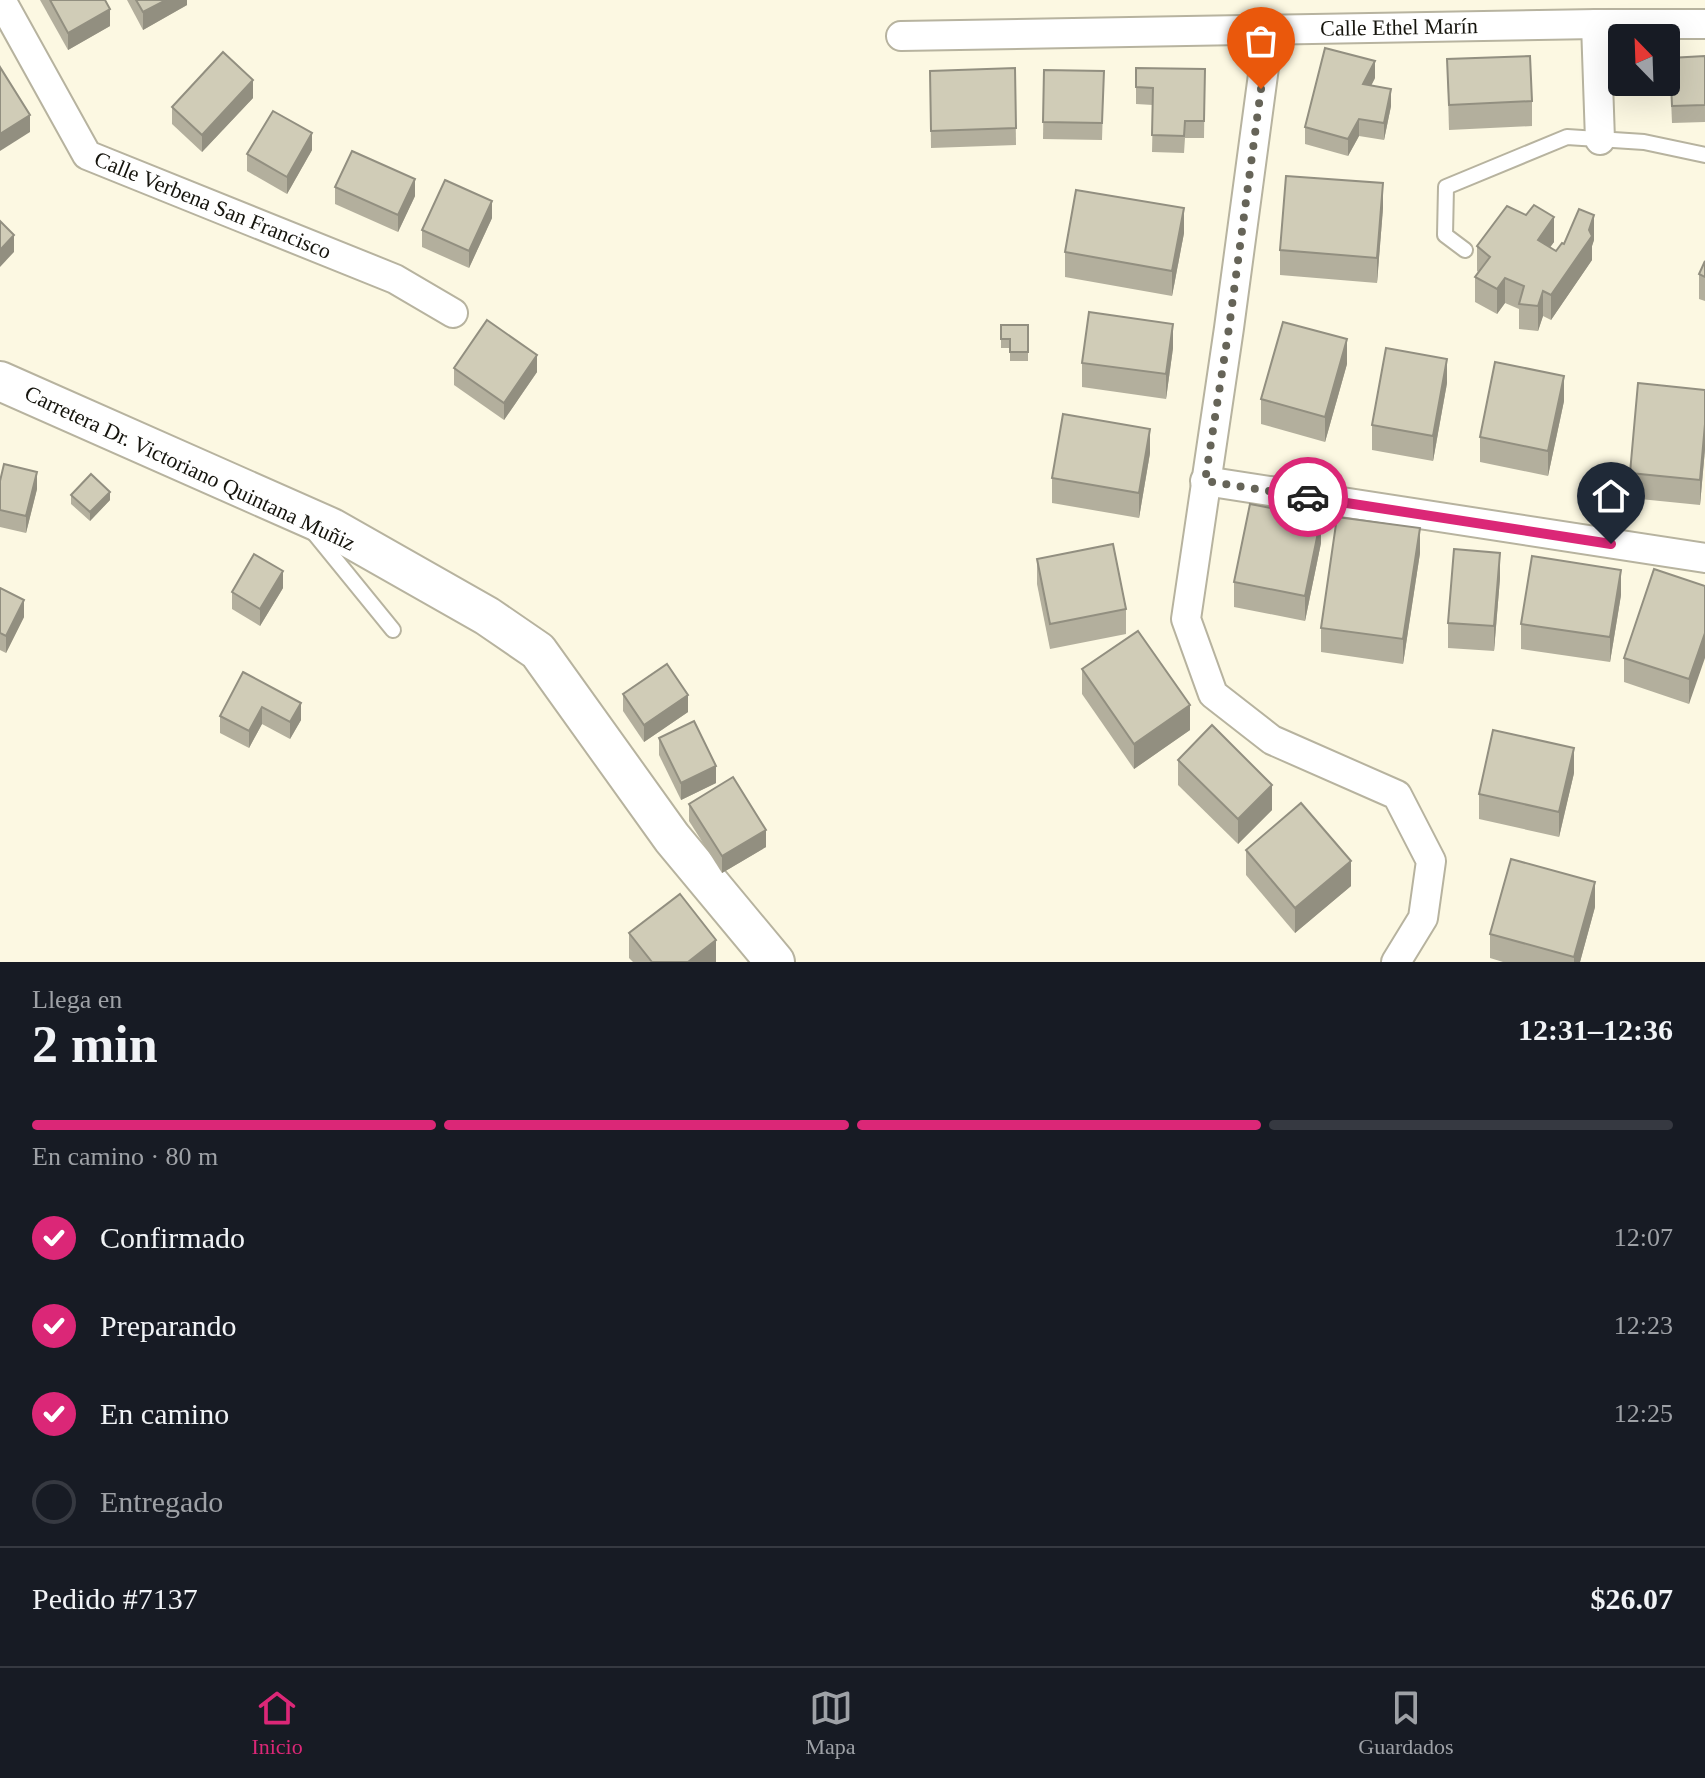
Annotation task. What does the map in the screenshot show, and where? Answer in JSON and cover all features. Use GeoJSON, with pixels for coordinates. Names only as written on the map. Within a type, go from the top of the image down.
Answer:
{"type":"FeatureCollection","features":[{"type":"Feature","properties":{"kind":"street","name":"Calle Verbena San Francisco"},"geometry":{"type":"LineString","coordinates":[[1,0],[87,155],[395,279],[453,313]]}},
{"type":"Feature","properties":{"kind":"street"},"geometry":{"type":"LineString","coordinates":[[1596,24],[1600,140]]}},
{"type":"Feature","properties":{"kind":"street","name":"Calle Ethel Marín"},"geometry":{"type":"LineString","coordinates":[[901,36],[1705,24]]}},
{"type":"Feature","properties":{"kind":"street"},"geometry":{"type":"LineString","coordinates":[[1269,30],[1186,619],[1213,694],[1272,740],[1397,795],[1431,861],[1423,918],[1396,962]]}},
{"type":"Feature","properties":{"kind":"street","name":"Carretera Dr. Victoriano Quintana Muñiz"},"geometry":{"type":"LineString","coordinates":[[0,381],[332,528],[487,616],[538,651],[672,838],[775,962]]}},
{"type":"Feature","properties":{"kind":"street"},"geometry":{"type":"LineString","coordinates":[[1205,481],[1705,558]]}},
{"type":"Feature","properties":{"kind":"lane"},"geometry":{"type":"LineString","coordinates":[[1465,250],[1445,235],[1446,187],[1567,137],[1644,142],[1705,155]]}},
{"type":"Feature","properties":{"kind":"lane"},"geometry":{"type":"LineString","coordinates":[[299,514],[393,630]]}},
{"type":"Feature","properties":{"kind":"building"},"geometry":{"type":"Polygon","coordinates":[[[50,0],[105,0],[110,9],[68,33],[50,0]]]}},
{"type":"Feature","properties":{"kind":"building"},"geometry":{"type":"Polygon","coordinates":[[[136,0],[166,0],[143,12],[136,0]]]}},
{"type":"Feature","properties":{"kind":"building"},"geometry":{"type":"Polygon","coordinates":[[[1325,48],[1375,61],[1363,84],[1391,89],[1384,123],[1359,119],[1348,139],[1305,127],[1325,48]]]}},
{"type":"Feature","properties":{"kind":"building"},"geometry":{"type":"Polygon","coordinates":[[[223,52],[253,80],[202,135],[172,107],[223,52]]]}},
{"type":"Feature","properties":{"kind":"building"},"geometry":{"type":"Polygon","coordinates":[[[1530,56],[1532,101],[1449,105],[1447,59],[1530,56]]]}},
{"type":"Feature","properties":{"kind":"building"},"geometry":{"type":"Polygon","coordinates":[[[1705,56],[1705,105],[1672,106],[1672,96],[1680,96],[1680,57],[1705,56]]]}},
{"type":"Feature","properties":{"kind":"building"},"geometry":{"type":"Polygon","coordinates":[[[0,67],[30,115],[0,134],[0,67]]]}},
{"type":"Feature","properties":{"kind":"building"},"geometry":{"type":"Polygon","coordinates":[[[1015,68],[1016,128],[931,131],[930,71],[1015,68]]]}},
{"type":"Feature","properties":{"kind":"building"},"geometry":{"type":"Polygon","coordinates":[[[1136,68],[1205,69],[1204,121],[1185,121],[1184,136],[1152,135],[1153,88],[1136,87],[1136,68]]]}},
{"type":"Feature","properties":{"kind":"building"},"geometry":{"type":"Polygon","coordinates":[[[1044,70],[1104,71],[1102,123],[1043,122],[1044,70]]]}},
{"type":"Feature","properties":{"kind":"building"},"geometry":{"type":"Polygon","coordinates":[[[273,111],[312,133],[287,177],[247,154],[273,111]]]}},
{"type":"Feature","properties":{"kind":"building"},"geometry":{"type":"Polygon","coordinates":[[[352,151],[415,179],[398,215],[335,187],[352,151]]]}},
{"type":"Feature","properties":{"kind":"building"},"geometry":{"type":"Polygon","coordinates":[[[1286,176],[1383,183],[1377,258],[1280,250],[1286,176]]]}},
{"type":"Feature","properties":{"kind":"building"},"geometry":{"type":"Polygon","coordinates":[[[445,180],[492,201],[469,251],[422,230],[445,180]]]}},
{"type":"Feature","properties":{"kind":"building"},"geometry":{"type":"Polygon","coordinates":[[[1076,190],[1184,208],[1172,271],[1065,252],[1076,190]]]}},
{"type":"Feature","properties":{"kind":"building"},"geometry":{"type":"Polygon","coordinates":[[[1534,205],[1554,217],[1538,240],[1556,251],[1564,244],[1579,209],[1594,215],[1589,230],[1592,236],[1551,295],[1543,291],[1538,306],[1519,304],[1524,286],[1505,278],[1497,289],[1475,277],[1490,257],[1477,246],[1507,206],[1526,215],[1534,205]]]}},
{"type":"Feature","properties":{"kind":"building"},"geometry":{"type":"Polygon","coordinates":[[[0,221],[14,235],[0,250],[0,221]]]}},
{"type":"Feature","properties":{"kind":"building"},"geometry":{"type":"Polygon","coordinates":[[[1705,261],[1705,277],[1699,274],[1705,261]]]}},
{"type":"Feature","properties":{"kind":"building"},"geometry":{"type":"Polygon","coordinates":[[[1089,312],[1173,324],[1166,374],[1082,363],[1089,312]]]}},
{"type":"Feature","properties":{"kind":"building"},"geometry":{"type":"Polygon","coordinates":[[[487,320],[537,355],[504,403],[454,368],[487,320]]]}},
{"type":"Feature","properties":{"kind":"building"},"geometry":{"type":"Polygon","coordinates":[[[1283,322],[1347,339],[1325,417],[1261,399],[1283,322]]]}},
{"type":"Feature","properties":{"kind":"building"},"geometry":{"type":"Polygon","coordinates":[[[1001,325],[1028,325],[1028,352],[1010,352],[1010,339],[1001,339],[1001,325]]]}},
{"type":"Feature","properties":{"kind":"building"},"geometry":{"type":"Polygon","coordinates":[[[1386,348],[1447,359],[1433,436],[1372,425],[1386,348]]]}},
{"type":"Feature","properties":{"kind":"building"},"geometry":{"type":"Polygon","coordinates":[[[1495,362],[1564,376],[1548,451],[1480,437],[1495,362]]]}},
{"type":"Feature","properties":{"kind":"building"},"geometry":{"type":"Polygon","coordinates":[[[1638,383],[1705,390],[1700,480],[1630,473],[1638,383]]]}},
{"type":"Feature","properties":{"kind":"building"},"geometry":{"type":"Polygon","coordinates":[[[1063,414],[1150,429],[1139,493],[1052,478],[1063,414]]]}},
{"type":"Feature","properties":{"kind":"building"},"geometry":{"type":"Polygon","coordinates":[[[4,464],[37,472],[26,516],[0,510],[0,481],[4,464]]]}},
{"type":"Feature","properties":{"kind":"building"},"geometry":{"type":"Polygon","coordinates":[[[91,474],[110,492],[90,512],[71,495],[91,474]]]}},
{"type":"Feature","properties":{"kind":"building"},"geometry":{"type":"Polygon","coordinates":[[[1250,504],[1321,518],[1305,596],[1234,582],[1250,504]]]}},
{"type":"Feature","properties":{"kind":"building"},"geometry":{"type":"Polygon","coordinates":[[[1337,517],[1420,528],[1403,639],[1321,628],[1337,517]]]}},
{"type":"Feature","properties":{"kind":"building"},"geometry":{"type":"Polygon","coordinates":[[[1113,544],[1126,609],[1050,624],[1037,559],[1113,544]]]}},
{"type":"Feature","properties":{"kind":"building"},"geometry":{"type":"Polygon","coordinates":[[[1454,549],[1500,553],[1494,626],[1448,623],[1454,549]]]}},
{"type":"Feature","properties":{"kind":"building"},"geometry":{"type":"Polygon","coordinates":[[[254,554],[283,571],[260,609],[232,592],[254,554]]]}},
{"type":"Feature","properties":{"kind":"building"},"geometry":{"type":"Polygon","coordinates":[[[1532,556],[1621,570],[1610,637],[1521,624],[1532,556]]]}},
{"type":"Feature","properties":{"kind":"building"},"geometry":{"type":"Polygon","coordinates":[[[1654,569],[1705,586],[1705,633],[1689,679],[1624,658],[1654,569]]]}},
{"type":"Feature","properties":{"kind":"building"},"geometry":{"type":"Polygon","coordinates":[[[0,588],[24,600],[6,636],[0,633],[0,588]]]}},
{"type":"Feature","properties":{"kind":"building"},"geometry":{"type":"Polygon","coordinates":[[[1138,631],[1190,705],[1134,744],[1082,669],[1138,631]]]}},
{"type":"Feature","properties":{"kind":"building"},"geometry":{"type":"Polygon","coordinates":[[[667,664],[688,695],[644,725],[623,694],[667,664]]]}},
{"type":"Feature","properties":{"kind":"building"},"geometry":{"type":"Polygon","coordinates":[[[243,672],[301,703],[290,722],[262,707],[249,731],[220,716],[243,672]]]}},
{"type":"Feature","properties":{"kind":"building"},"geometry":{"type":"Polygon","coordinates":[[[694,721],[716,766],[681,783],[659,738],[694,721]]]}},
{"type":"Feature","properties":{"kind":"building"},"geometry":{"type":"Polygon","coordinates":[[[1212,725],[1272,785],[1238,819],[1178,760],[1212,725]]]}},
{"type":"Feature","properties":{"kind":"building"},"geometry":{"type":"Polygon","coordinates":[[[1493,730],[1574,748],[1559,812],[1479,794],[1493,730]]]}},
{"type":"Feature","properties":{"kind":"building"},"geometry":{"type":"Polygon","coordinates":[[[733,777],[766,830],[722,856],[689,804],[733,777]]]}},
{"type":"Feature","properties":{"kind":"building"},"geometry":{"type":"Polygon","coordinates":[[[1301,803],[1351,861],[1295,908],[1246,850],[1301,803]]]}},
{"type":"Feature","properties":{"kind":"building"},"geometry":{"type":"Polygon","coordinates":[[[1511,859],[1595,882],[1574,957],[1490,934],[1511,859]]]}},
{"type":"Feature","properties":{"kind":"building"},"geometry":{"type":"Polygon","coordinates":[[[680,894],[716,940],[688,962],[652,962],[629,933],[680,894]]]}},
{"type":"Feature","properties":{"kind":"way so far"},"geometry":{"type":"LineString","coordinates":[[1261,89],[1205,481],[1308,497]]}},
{"type":"Feature","properties":{"kind":"route"},"geometry":{"type":"LineString","coordinates":[[1308,497],[1611,544]]}}]}
